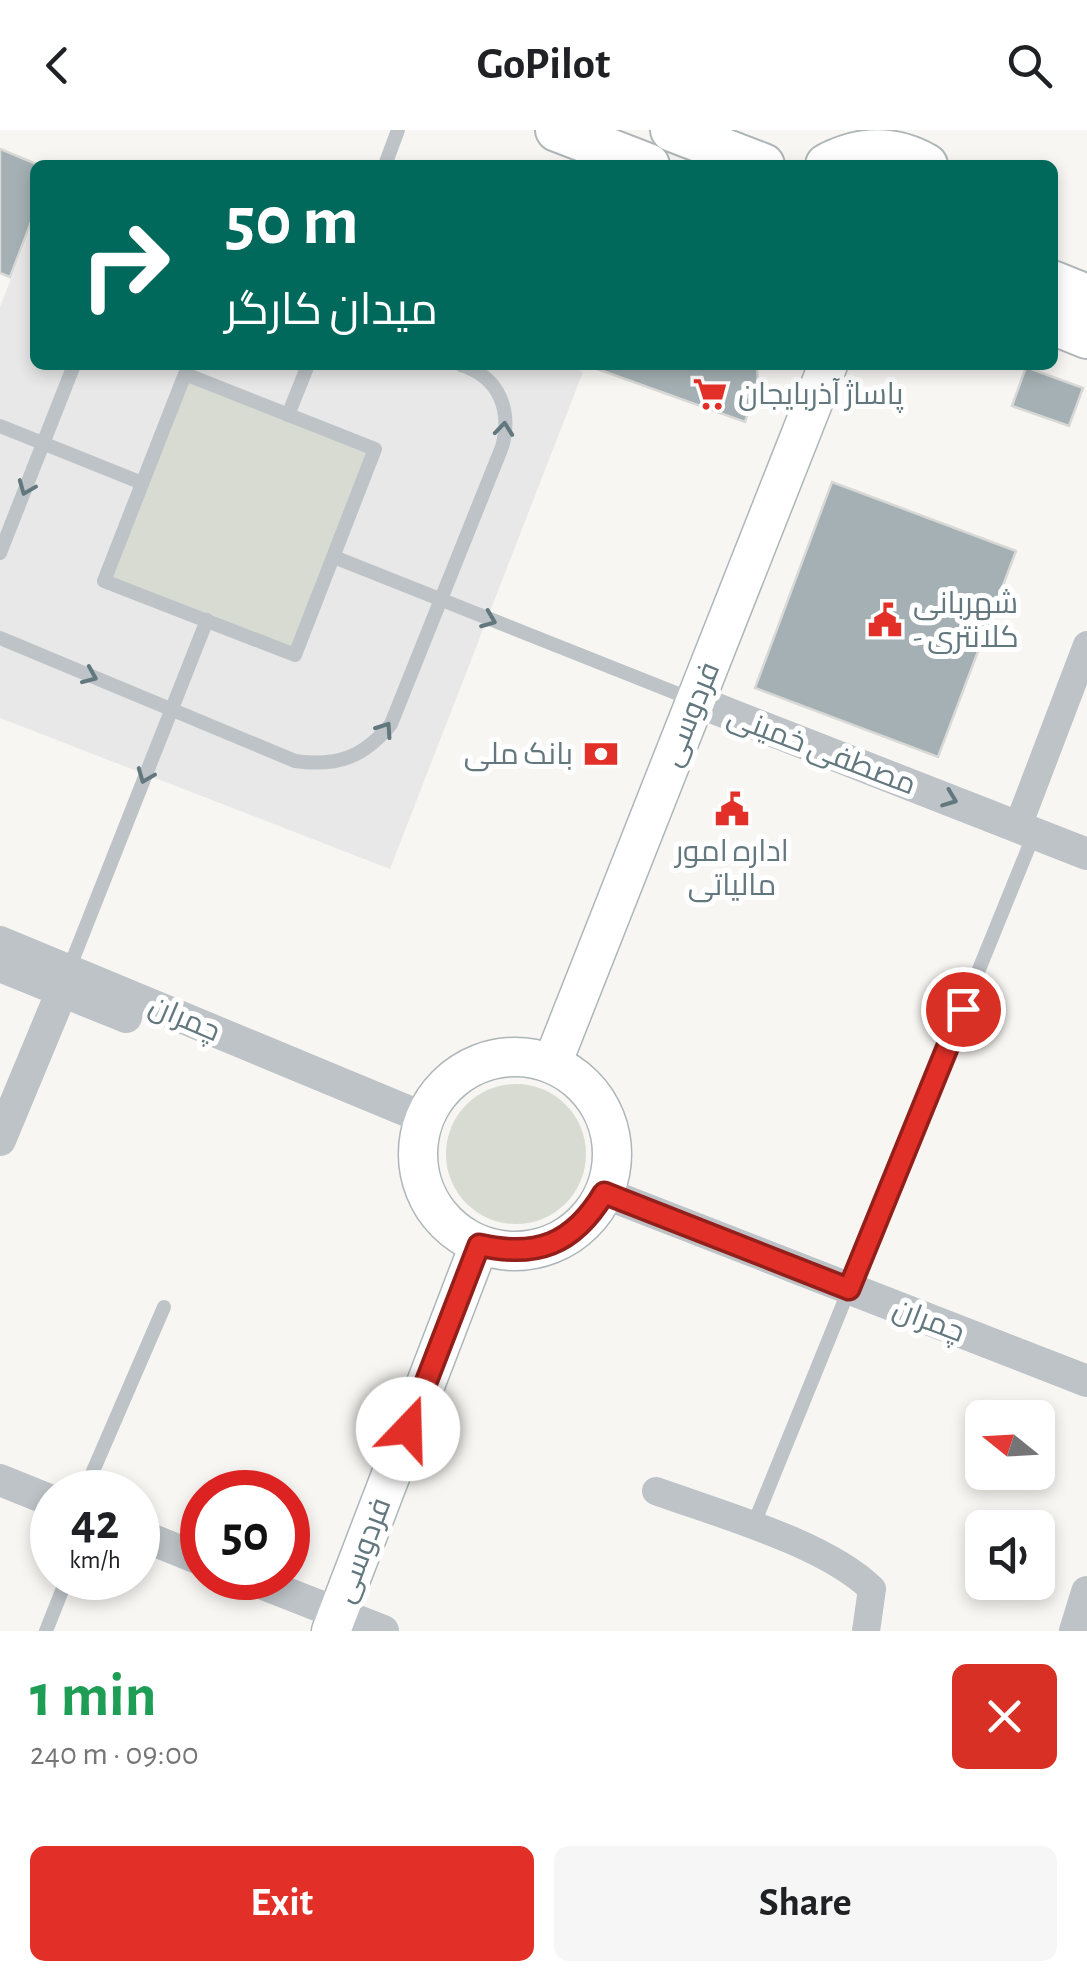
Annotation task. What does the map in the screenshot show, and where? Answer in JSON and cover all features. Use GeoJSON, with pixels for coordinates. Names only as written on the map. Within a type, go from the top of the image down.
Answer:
{"type":"FeatureCollection","features":[{"type":"Feature","properties":{"kind":"main road"},"geometry":{"type":"LineString","coordinates":[[557,130],[635,160]]}},
{"type":"Feature","properties":{"kind":"main road"},"geometry":{"type":"LineString","coordinates":[[672,130],[749,160]]}},
{"type":"Feature","properties":{"kind":"main road"},"geometry":{"type":"LineString","coordinates":[[837,160],[854,152],[918,150]]}},
{"type":"Feature","properties":{"kind":"main road"},"geometry":{"type":"LineString","coordinates":[[1058,284],[1087,296]]}},
{"type":"Feature","properties":{"kind":"main road"},"geometry":{"type":"LineString","coordinates":[[1058,325],[1087,337]]}},
{"type":"Feature","properties":{"kind":"main road","name":"فردوسی"},"geometry":{"type":"LineString","coordinates":[[552,1064],[826,370]]}},
{"type":"Feature","properties":{"kind":"main road"},"geometry":{"type":"LineString","coordinates":[[521,1057],[552,1064],[577,1079],[597,1102],[609,1130],[612,1160],[604,1193],[590,1216],[567,1236],[539,1248],[508,1252],[479,1245],[452,1230],[433,1206],[421,1178],[422,1127],[440,1092],[463,1072],[491,1060],[521,1057]]}},
{"type":"Feature","properties":{"kind":"main road","name":"فردوسی"},"geometry":{"type":"LineString","coordinates":[[334,1622],[479,1245]]}},
{"type":"Feature","properties":{"kind":"street"},"geometry":{"type":"LineString","coordinates":[[1026,830],[1087,645]]}},
{"type":"Feature","properties":{"kind":"street","name":"مصطفی خمینی"},"geometry":{"type":"LineString","coordinates":[[696,701],[1087,854]]}},
{"type":"Feature","properties":{"kind":"street","name":"چمران"},"geometry":{"type":"LineString","coordinates":[[0,942],[66,980],[422,1127]]}},
{"type":"Feature","properties":{"kind":"street","name":"چمران"},"geometry":{"type":"LineString","coordinates":[[0,966],[66,980]]}},
{"type":"Feature","properties":{"kind":"street"},"geometry":{"type":"LineString","coordinates":[[0,1140],[66,980]]}},
{"type":"Feature","properties":{"kind":"street","name":"چمران"},"geometry":{"type":"LineString","coordinates":[[604,1193],[1087,1381]]}},
{"type":"Feature","properties":{"kind":"street"},"geometry":{"type":"LineString","coordinates":[[0,1480],[30,1492]]}},
{"type":"Feature","properties":{"kind":"street"},"geometry":{"type":"LineString","coordinates":[[656,1491],[753,1526],[854,1572],[872,1589],[866,1631]]}},
{"type":"Feature","properties":{"kind":"street"},"geometry":{"type":"LineString","coordinates":[[1074,1631],[1087,1592]]}},
{"type":"Feature","properties":{"kind":"street"},"geometry":{"type":"LineString","coordinates":[[291,1600],[334,1622],[382,1631]]}},
{"type":"Feature","properties":{"kind":"lane"},"geometry":{"type":"LineString","coordinates":[[386,160],[398,130]]}},
{"type":"Feature","properties":{"kind":"lane"},"geometry":{"type":"LineString","coordinates":[[0,553],[72,370]]}},
{"type":"Feature","properties":{"kind":"lane"},"geometry":{"type":"LineString","coordinates":[[288,414],[306,370]]}},
{"type":"Feature","properties":{"kind":"lane"},"geometry":{"type":"LineString","coordinates":[[0,638],[295,762],[322,765],[350,760],[374,745],[391,724],[507,429],[500,394],[488,379],[471,370]]}},
{"type":"Feature","properties":{"kind":"lane"},"geometry":{"type":"LineString","coordinates":[[184,374],[288,414],[376,449],[295,655],[104,580],[184,374]]}},
{"type":"Feature","properties":{"kind":"lane"},"geometry":{"type":"LineString","coordinates":[[0,426],[142,483]]}},
{"type":"Feature","properties":{"kind":"lane","name":"مصطفی خمینی"},"geometry":{"type":"LineString","coordinates":[[334,558],[696,701]]}},
{"type":"Feature","properties":{"kind":"lane"},"geometry":{"type":"LineString","coordinates":[[66,980],[207,620]]}},
{"type":"Feature","properties":{"kind":"lane"},"geometry":{"type":"LineString","coordinates":[[753,1526],[1026,830]]}},
{"type":"Feature","properties":{"kind":"lane"},"geometry":{"type":"LineString","coordinates":[[94,1470],[164,1307]]}},
{"type":"Feature","properties":{"kind":"lane"},"geometry":{"type":"LineString","coordinates":[[46,1631],[58,1600]]}},
{"type":"Feature","properties":{"kind":"shaded area"},"geometry":{"type":"Polygon","coordinates":[[[30,230],[30,370],[583,372],[390,869],[0,718],[0,307],[30,230]]]}},
{"type":"Feature","properties":{"kind":"shaded area"},"geometry":{"type":"Polygon","coordinates":[[[185,374],[375,449],[295,655],[104,581],[185,374]]]}},
{"type":"Feature","properties":{"kind":"shaded area"},"geometry":{"type":"Polygon","coordinates":[[[516,1084],[543,1089],[566,1104],[581,1127],[586,1154],[581,1181],[566,1204],[543,1219],[516,1224],[489,1219],[466,1204],[451,1181],[446,1154],[451,1127],[466,1104],[489,1089],[516,1084]]]}},
{"type":"Feature","properties":{"kind":"building"},"geometry":{"type":"Polygon","coordinates":[[[0,149],[30,161],[30,225],[10,277],[0,273],[0,149]]]}},
{"type":"Feature","properties":{"kind":"building","name":"پاساژ آذربایجان"},"geometry":{"type":"Polygon","coordinates":[[[600,370],[757,370],[758,384],[745,422],[600,370]]]}},
{"type":"Feature","properties":{"kind":"building"},"geometry":{"type":"Polygon","coordinates":[[[1025,370],[1083,388],[1069,426],[1012,406],[1025,370]]]}},
{"type":"Feature","properties":{"kind":"building","name":"شهربانی - کلانتری"},"geometry":{"type":"Polygon","coordinates":[[[832,482],[1016,551],[938,757],[755,688],[832,482]]]}},
{"type":"Feature","properties":{"kind":"place","name":"پاساژ آذربایجان"},"geometry":{"type":"Point","coordinates":[710,394]}},
{"type":"Feature","properties":{"kind":"place","name":"شهربانی - کلانتری"},"geometry":{"type":"Point","coordinates":[885,620]}},
{"type":"Feature","properties":{"kind":"place","name":"بانک ملی"},"geometry":{"type":"Point","coordinates":[601,754]}},
{"type":"Feature","properties":{"kind":"place","name":"اداره امور مالیاتی"},"geometry":{"type":"Point","coordinates":[732,809]}},
{"type":"Feature","properties":{"kind":"route"},"geometry":{"type":"LineString","coordinates":[[408,1429],[479,1245],[508,1252],[539,1248],[567,1236],[590,1216],[604,1193],[849,1289],[963,1009]]}}]}
